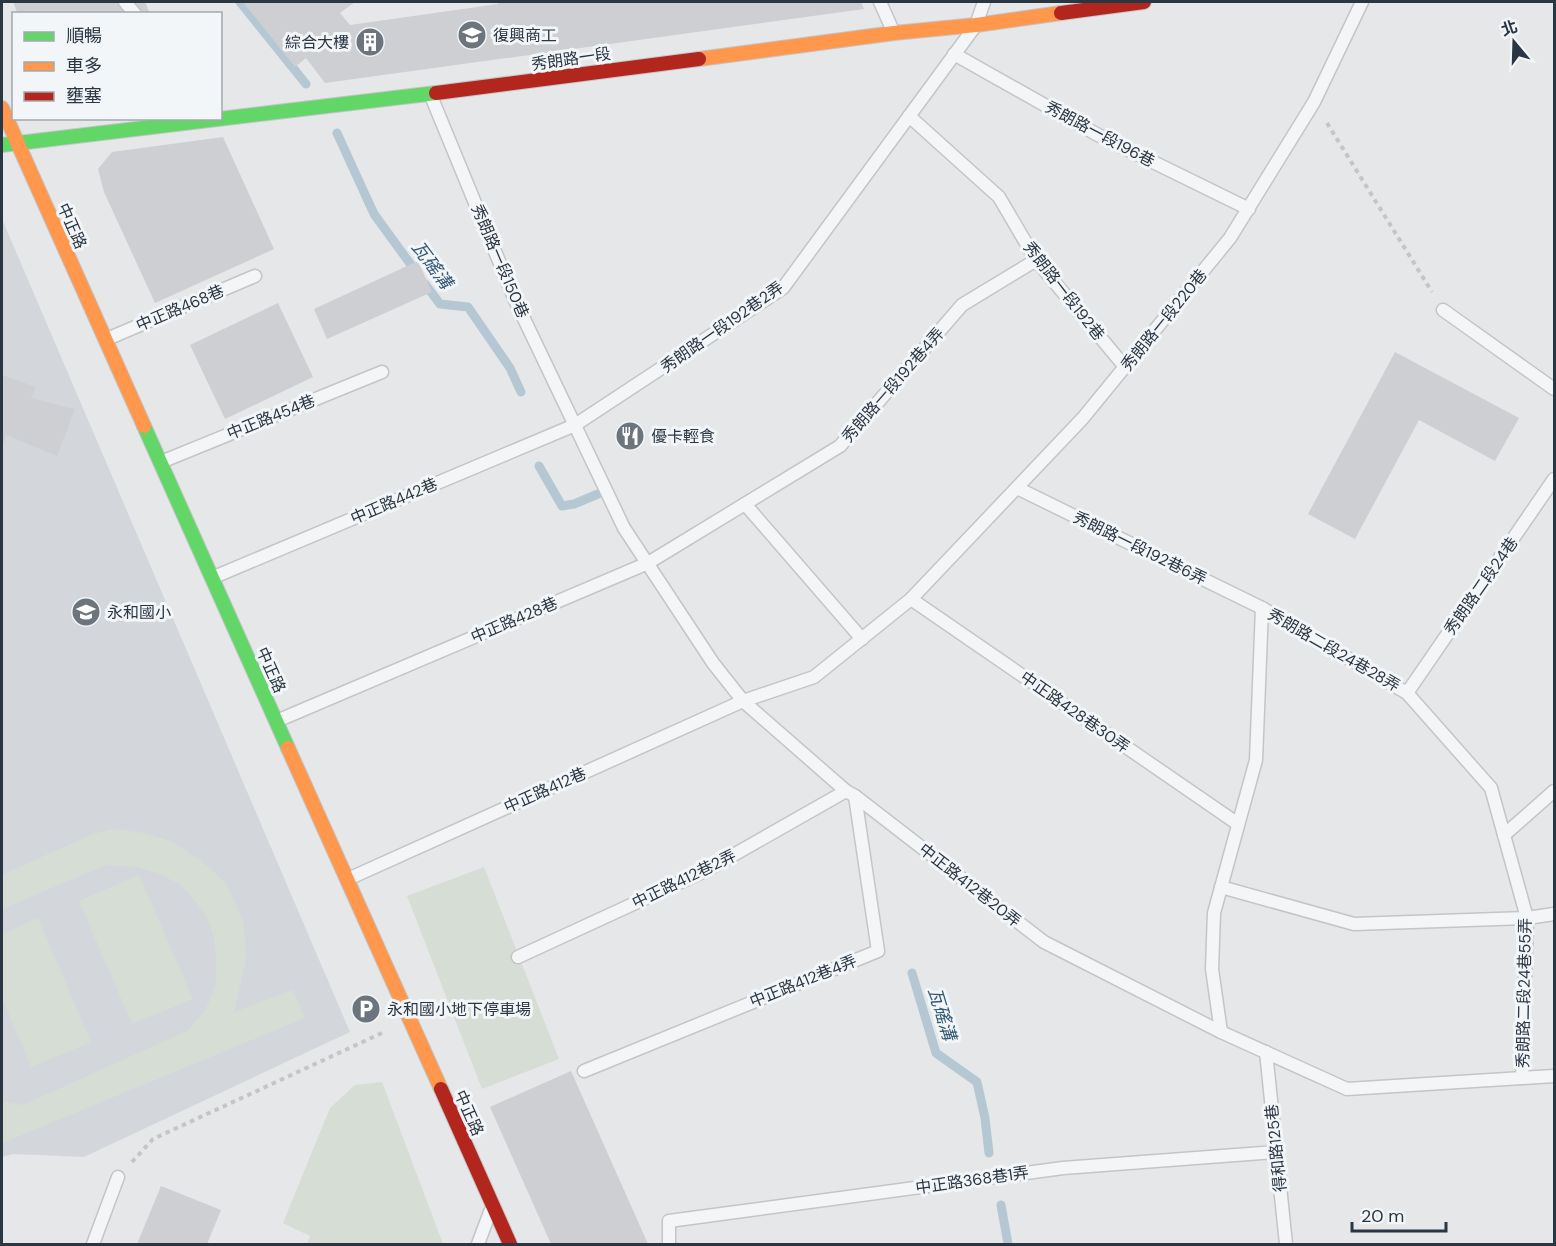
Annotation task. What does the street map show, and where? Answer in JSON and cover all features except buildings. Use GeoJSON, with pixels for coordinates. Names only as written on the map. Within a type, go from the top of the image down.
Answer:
{"type":"FeatureCollection","features":[{"type":"Feature","properties":{"kind":"street","name":"秀朗路一段"},"geometry":{"type":"LineString","coordinates":[[222,117],[431,94],[1144,2]]}},
{"type":"Feature","properties":{"kind":"street","name":"中正路"},"geometry":{"type":"LineString","coordinates":[[2,108],[510,1245]]}},
{"type":"Feature","properties":{"kind":"street","name":"秀朗路一段"},"geometry":{"type":"LineString","coordinates":[[2,145],[199,120]]}},
{"type":"Feature","properties":{"kind":"lane"},"geometry":{"type":"LineString","coordinates":[[880,2],[894,33]]}},
{"type":"Feature","properties":{"kind":"lane"},"geometry":{"type":"LineString","coordinates":[[909,116],[976,25],[984,2]]}},
{"type":"Feature","properties":{"kind":"lane","name":"秀朗路一段220巷"},"geometry":{"type":"LineString","coordinates":[[862,639],[911,599],[1083,418],[1230,238],[1314,102],[1362,2]]}},
{"type":"Feature","properties":{"kind":"lane","name":"秀朗路一段196巷"},"geometry":{"type":"LineString","coordinates":[[954,54],[1096,134],[1249,209]]}},
{"type":"Feature","properties":{"kind":"lane","name":"秀朗路一段150巷"},"geometry":{"type":"LineString","coordinates":[[431,94],[515,300],[624,528],[648,563]]}},
{"type":"Feature","properties":{"kind":"lane","name":"秀朗路一段192巷"},"geometry":{"type":"LineString","coordinates":[[909,116],[999,197],[1036,260],[1125,367]]}},
{"type":"Feature","properties":{"kind":"lane","name":"秀朗路一段192巷2弄"},"geometry":{"type":"LineString","coordinates":[[575,425],[783,288],[909,116]]}},
{"type":"Feature","properties":{"kind":"lane","name":"秀朗路一段192巷4弄"},"geometry":{"type":"LineString","coordinates":[[745,504],[840,446],[962,305],[1036,260]]}},
{"type":"Feature","properties":{"kind":"lane","name":"中正路468巷"},"geometry":{"type":"LineString","coordinates":[[105,340],[255,276]]}},
{"type":"Feature","properties":{"kind":"lane"},"geometry":{"type":"LineString","coordinates":[[1443,310],[1554,389]]}},
{"type":"Feature","properties":{"kind":"lane","name":"中正路454巷"},"geometry":{"type":"LineString","coordinates":[[160,463],[382,372]]}},
{"type":"Feature","properties":{"kind":"lane","name":"中正路442巷"},"geometry":{"type":"LineString","coordinates":[[212,578],[575,425]]}},
{"type":"Feature","properties":{"kind":"lane","name":"秀朗路二段24巷"},"geometry":{"type":"LineString","coordinates":[[1407,693],[1554,479]]}},
{"type":"Feature","properties":{"kind":"lane","name":"秀朗路一段192巷6弄"},"geometry":{"type":"LineString","coordinates":[[1017,488],[1262,608]]}},
{"type":"Feature","properties":{"kind":"lane"},"geometry":{"type":"LineString","coordinates":[[745,504],[862,639]]}},
{"type":"Feature","properties":{"kind":"lane","name":"中正路428巷"},"geometry":{"type":"LineString","coordinates":[[276,721],[648,563],[745,504]]}},
{"type":"Feature","properties":{"kind":"lane","name":"中正路412巷20弄"},"geometry":{"type":"LineString","coordinates":[[648,563],[713,663],[742,701],[850,794],[1044,942],[1221,1032]]}},
{"type":"Feature","properties":{"kind":"lane","name":"中正路428巷30弄"},"geometry":{"type":"LineString","coordinates":[[911,599],[1238,824]]}},
{"type":"Feature","properties":{"kind":"lane"},"geometry":{"type":"LineString","coordinates":[[1262,608],[1256,760],[1214,913],[1212,969],[1221,1032],[1347,1089],[1554,1076]]}},
{"type":"Feature","properties":{"kind":"lane","name":"秀朗路二段24巷28弄"},"geometry":{"type":"LineString","coordinates":[[1262,608],[1407,693]]}},
{"type":"Feature","properties":{"kind":"lane","name":"中正路412巷"},"geometry":{"type":"LineString","coordinates":[[346,879],[742,701],[814,677],[862,639]]}},
{"type":"Feature","properties":{"kind":"lane","name":"秀朗路二段24巷55弄"},"geometry":{"type":"LineString","coordinates":[[1407,693],[1491,788],[1527,918],[1522,1078]]}},
{"type":"Feature","properties":{"kind":"lane"},"geometry":{"type":"LineString","coordinates":[[1504,836],[1554,791]]}},
{"type":"Feature","properties":{"kind":"lane","name":"中正路412巷2弄"},"geometry":{"type":"LineString","coordinates":[[518,957],[707,870],[850,794]]}},
{"type":"Feature","properties":{"kind":"lane","name":"中正路412巷4弄"},"geometry":{"type":"LineString","coordinates":[[584,1071],[878,951],[850,794]]}},
{"type":"Feature","properties":{"kind":"lane"},"geometry":{"type":"LineString","coordinates":[[1221,886],[1354,924],[1554,915]]}},
{"type":"Feature","properties":{"kind":"lane","name":"得和路125巷"},"geometry":{"type":"LineString","coordinates":[[1266,1052],[1286,1245]]}},
{"type":"Feature","properties":{"kind":"lane","name":"中正路368巷1弄"},"geometry":{"type":"LineString","coordinates":[[669,1245],[669,1221],[1062,1168],[1276,1152]]}},
{"type":"Feature","properties":{"kind":"lane"},"geometry":{"type":"LineString","coordinates":[[93,1245],[118,1177]]}},
{"type":"Feature","properties":{"kind":"lane"},"geometry":{"type":"LineString","coordinates":[[478,1245],[493,1205]]}},
{"type":"Feature","properties":{"kind":"path"},"geometry":{"type":"LineString","coordinates":[[1314,102],[1443,310]]}},
{"type":"Feature","properties":{"kind":"path"},"geometry":{"type":"LineString","coordinates":[[118,1177],[153,1139],[410,1020]]}},
{"type":"Feature","properties":{"kind":"shaded area","name":"永和國小"},"geometry":{"type":"Polygon","coordinates":[[[2,219],[350,1032],[84,1157],[13,1154],[2,1157],[2,219]]]}},
{"type":"Feature","properties":{"kind":"shaded area"},"geometry":{"type":"Polygon","coordinates":[[[114,829],[143,833],[171,841],[200,860],[225,882],[243,921],[245,938],[246,959],[234,1012],[293,990],[305,1018],[2,1143],[2,1101],[23,1105],[187,1031],[205,1011],[216,985],[214,938],[207,917],[181,885],[160,874],[133,866],[106,865],[2,909],[2,875],[93,834],[114,829]]]}},
{"type":"Feature","properties":{"kind":"shaded area"},"geometry":{"type":"Polygon","coordinates":[[[484,867],[559,1059],[482,1089],[407,896],[484,867]]]}},
{"type":"Feature","properties":{"kind":"shaded area"},"geometry":{"type":"Polygon","coordinates":[[[139,875],[193,999],[132,1024],[79,901],[139,875]]]}},
{"type":"Feature","properties":{"kind":"shaded area"},"geometry":{"type":"Polygon","coordinates":[[[38,918],[91,1042],[31,1067],[2,998],[2,934],[38,918]]]}},
{"type":"Feature","properties":{"kind":"shaded area"},"geometry":{"type":"Polygon","coordinates":[[[382,1082],[443,1244],[307,1244],[310,1236],[283,1223],[330,1108],[355,1085],[382,1082]]]}},
{"type":"Feature","properties":{"kind":"waterway","name":"瓦磘溝"},"geometry":{"type":"LineString","coordinates":[[240,2],[306,84]]}},
{"type":"Feature","properties":{"kind":"waterway","name":"瓦磘溝"},"geometry":{"type":"LineString","coordinates":[[337,133],[374,214],[417,273]]}},
{"type":"Feature","properties":{"kind":"waterway","name":"瓦磘溝"},"geometry":{"type":"LineString","coordinates":[[425,284],[440,304],[468,307],[510,368],[521,392]]}},
{"type":"Feature","properties":{"kind":"waterway","name":"瓦磘溝"},"geometry":{"type":"LineString","coordinates":[[539,466],[562,506],[574,504],[598,494]]}},
{"type":"Feature","properties":{"kind":"waterway","name":"瓦磘溝"},"geometry":{"type":"LineString","coordinates":[[912,973],[936,1053],[977,1082],[985,1118],[989,1153]]}},
{"type":"Feature","properties":{"kind":"waterway","name":"瓦磘溝"},"geometry":{"type":"LineString","coordinates":[[1001,1205],[1008,1244]]}},
{"type":"Feature","properties":{"kind":"traffic: fast"},"geometry":{"type":"LineString","coordinates":[[222,119],[436,93]]}},
{"type":"Feature","properties":{"kind":"traffic: fast"},"geometry":{"type":"LineString","coordinates":[[2,145],[211,120]]}},
{"type":"Feature","properties":{"kind":"traffic: fast"},"geometry":{"type":"LineString","coordinates":[[144,426],[288,748]]}},
{"type":"Feature","properties":{"kind":"traffic: slow"},"geometry":{"type":"LineString","coordinates":[[699,59],[1061,13]]}},
{"type":"Feature","properties":{"kind":"traffic: slow"},"geometry":{"type":"LineString","coordinates":[[2,108],[144,426]]}},
{"type":"Feature","properties":{"kind":"traffic: slow"},"geometry":{"type":"LineString","coordinates":[[288,748],[441,1089]]}},
{"type":"Feature","properties":{"kind":"traffic: jam"},"geometry":{"type":"LineString","coordinates":[[1061,13],[1144,2]]}},
{"type":"Feature","properties":{"kind":"traffic: jam"},"geometry":{"type":"LineString","coordinates":[[436,93],[699,59]]}},
{"type":"Feature","properties":{"kind":"traffic: jam"},"geometry":{"type":"LineString","coordinates":[[441,1089],[510,1244]]}},
{"type":"Feature","properties":{"kind":"place","name":"復興商工"},"geometry":{"type":"Point","coordinates":[472,35]}},
{"type":"Feature","properties":{"kind":"place","name":"綜合大樓"},"geometry":{"type":"Point","coordinates":[370,42]}},
{"type":"Feature","properties":{"kind":"place","name":"優卡輕食"},"geometry":{"type":"Point","coordinates":[630,436]}},
{"type":"Feature","properties":{"kind":"place","name":"永和國小"},"geometry":{"type":"Point","coordinates":[86,612]}},
{"type":"Feature","properties":{"kind":"place","name":"永和國小地下停車場"},"geometry":{"type":"Point","coordinates":[366,1009]}}]}
